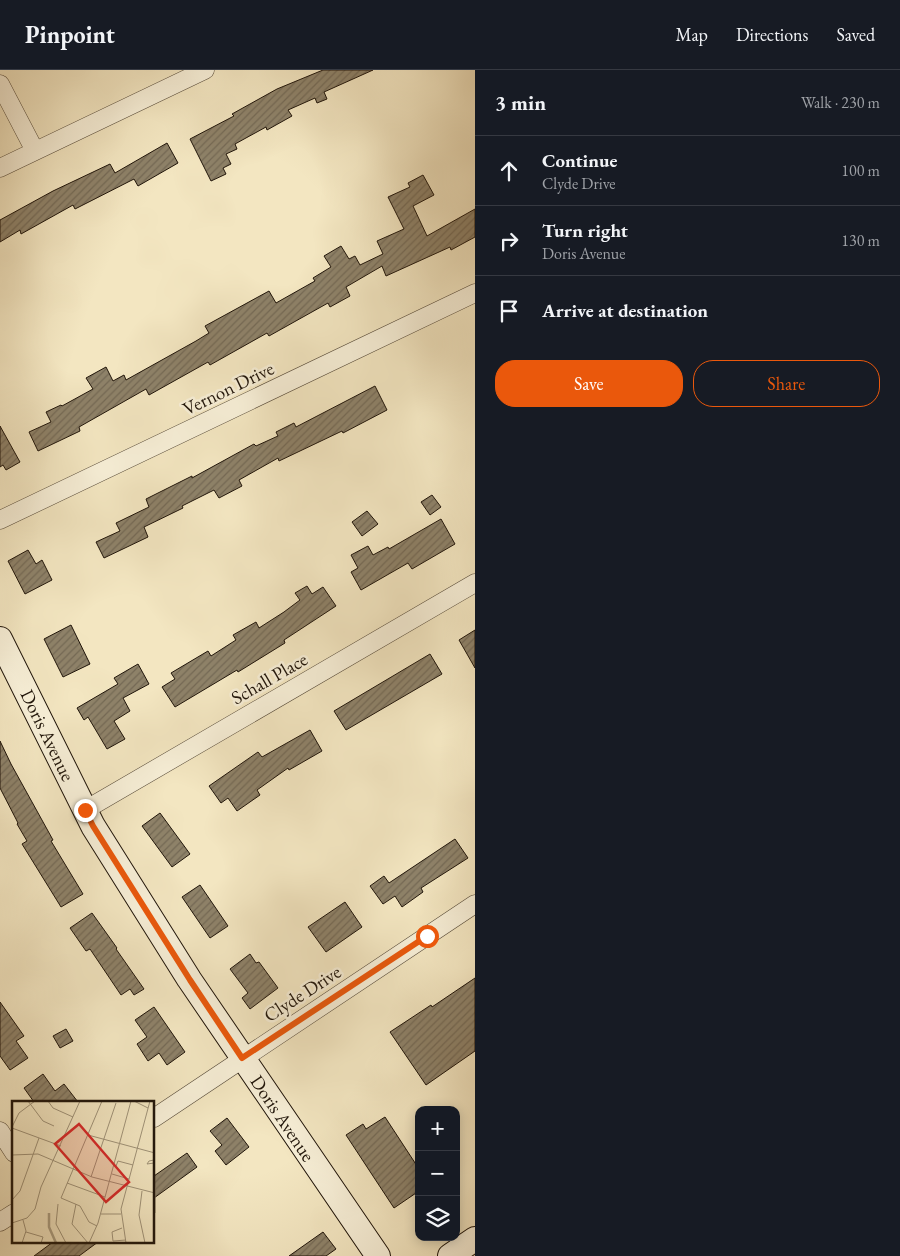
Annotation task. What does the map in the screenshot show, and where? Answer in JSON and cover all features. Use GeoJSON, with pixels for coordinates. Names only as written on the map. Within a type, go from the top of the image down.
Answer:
{"type":"FeatureCollection","features":[{"type":"Feature","properties":{"kind":"street"},"geometry":{"type":"LineString","coordinates":[[0,168],[205,70]]}},
{"type":"Feature","properties":{"kind":"street"},"geometry":{"type":"LineString","coordinates":[[0,84],[35,151]]}},
{"type":"Feature","properties":{"kind":"street","name":"Vernon Drive"},"geometry":{"type":"LineString","coordinates":[[0,520],[473,299]]}},
{"type":"Feature","properties":{"kind":"street","name":"Schall Place"},"geometry":{"type":"LineString","coordinates":[[85,810],[475,582]]}},
{"type":"Feature","properties":{"kind":"street","name":"Doris Avenue"},"geometry":{"type":"LineString","coordinates":[[0,639],[93,826],[190,980],[378,1256]]}},
{"type":"Feature","properties":{"kind":"street","name":"Clyde Drive"},"geometry":{"type":"LineString","coordinates":[[155,1117],[475,904]]}},
{"type":"Feature","properties":{"kind":"street"},"geometry":{"type":"LineString","coordinates":[[0,1132],[12,1150]]}},
{"type":"Feature","properties":{"kind":"street"},"geometry":{"type":"LineString","coordinates":[[0,1222],[12,1214]]}},
{"type":"Feature","properties":{"kind":"street"},"geometry":{"type":"LineString","coordinates":[[450,1256],[475,1239]]}},
{"type":"Feature","properties":{"kind":"building"},"geometry":{"type":"Polygon","coordinates":[[[323,70],[373,70],[324,92],[327,99],[317,103],[315,98],[288,110],[292,116],[267,130],[266,127],[235,144],[237,149],[226,154],[231,164],[223,168],[226,174],[211,181],[190,139],[234,116],[232,114],[277,89],[323,70]]]}},
{"type":"Feature","properties":{"kind":"building"},"geometry":{"type":"Polygon","coordinates":[[[167,143],[178,163],[138,186],[134,179],[75,209],[73,205],[21,234],[20,230],[0,242],[0,220],[53,191],[110,164],[115,173],[167,143]]]}},
{"type":"Feature","properties":{"kind":"building"},"geometry":{"type":"Polygon","coordinates":[[[423,175],[434,195],[413,206],[427,236],[475,209],[475,237],[451,250],[450,247],[386,276],[382,266],[346,287],[350,296],[330,307],[328,303],[269,336],[267,333],[210,365],[208,362],[149,395],[146,389],[79,427],[80,431],[38,451],[29,432],[51,422],[46,412],[62,406],[93,389],[86,378],[106,367],[113,381],[124,375],[126,380],[209,333],[205,326],[269,291],[276,303],[315,281],[313,278],[331,267],[324,256],[341,246],[349,259],[355,256],[360,265],[383,254],[377,241],[404,229],[388,197],[410,187],[408,183],[423,175]]]}},
{"type":"Feature","properties":{"kind":"building"},"geometry":{"type":"Polygon","coordinates":[[[375,386],[387,410],[343,433],[342,431],[279,461],[278,458],[239,480],[242,486],[219,498],[214,490],[182,506],[183,508],[144,527],[148,537],[104,558],[96,542],[120,531],[116,523],[149,507],[146,499],[192,476],[192,478],[254,444],[256,446],[278,436],[276,432],[294,423],[296,427],[375,386]]]}},
{"type":"Feature","properties":{"kind":"building"},"geometry":{"type":"Polygon","coordinates":[[[0,426],[20,462],[6,470],[3,465],[0,467],[0,426]]]}},
{"type":"Feature","properties":{"kind":"building"},"geometry":{"type":"Polygon","coordinates":[[[432,495],[441,507],[430,515],[421,502],[432,495]]]}},
{"type":"Feature","properties":{"kind":"building"},"geometry":{"type":"Polygon","coordinates":[[[367,511],[378,524],[362,536],[352,522],[367,511]]]}},
{"type":"Feature","properties":{"kind":"building"},"geometry":{"type":"Polygon","coordinates":[[[441,519],[455,544],[412,569],[408,563],[361,590],[351,572],[358,568],[351,555],[368,546],[373,555],[388,547],[389,549],[441,519]]]}},
{"type":"Feature","properties":{"kind":"building"},"geometry":{"type":"Polygon","coordinates":[[[28,550],[36,564],[42,560],[52,580],[25,594],[8,561],[28,550]]]}},
{"type":"Feature","properties":{"kind":"building"},"geometry":{"type":"Polygon","coordinates":[[[307,586],[312,594],[323,587],[336,606],[284,640],[285,643],[175,707],[162,687],[175,679],[171,673],[208,651],[211,656],[236,640],[233,635],[256,622],[259,628],[300,600],[295,593],[307,586]]]}},
{"type":"Feature","properties":{"kind":"building"},"geometry":{"type":"Polygon","coordinates":[[[71,625],[90,664],[63,677],[44,639],[71,625]]]}},
{"type":"Feature","properties":{"kind":"building"},"geometry":{"type":"Polygon","coordinates":[[[475,630],[475,668],[459,640],[475,630]]]}},
{"type":"Feature","properties":{"kind":"building"},"geometry":{"type":"Polygon","coordinates":[[[430,654],[442,674],[346,730],[334,711],[430,654]]]}},
{"type":"Feature","properties":{"kind":"building"},"geometry":{"type":"Polygon","coordinates":[[[138,664],[149,684],[123,698],[130,711],[114,721],[125,739],[107,749],[88,717],[84,720],[77,708],[118,684],[114,678],[138,664]]]}},
{"type":"Feature","properties":{"kind":"building"},"geometry":{"type":"Polygon","coordinates":[[[310,730],[322,751],[289,770],[288,768],[257,790],[260,795],[237,811],[228,798],[221,803],[209,786],[258,752],[262,757],[310,730]]]}},
{"type":"Feature","properties":{"kind":"building"},"geometry":{"type":"Polygon","coordinates":[[[0,741],[53,840],[51,841],[83,894],[61,907],[22,844],[27,841],[0,788],[0,741]]]}},
{"type":"Feature","properties":{"kind":"building"},"geometry":{"type":"Polygon","coordinates":[[[160,813],[190,854],[172,867],[142,826],[160,813]]]}},
{"type":"Feature","properties":{"kind":"building"},"geometry":{"type":"Polygon","coordinates":[[[455,839],[468,858],[421,888],[423,892],[402,907],[395,896],[383,904],[370,886],[384,876],[389,883],[455,839]]]}},
{"type":"Feature","properties":{"kind":"building"},"geometry":{"type":"Polygon","coordinates":[[[200,885],[228,926],[210,938],[182,897],[200,885]]]}},
{"type":"Feature","properties":{"kind":"building"},"geometry":{"type":"Polygon","coordinates":[[[345,902],[362,927],[326,952],[308,927],[345,902]]]}},
{"type":"Feature","properties":{"kind":"building"},"geometry":{"type":"Polygon","coordinates":[[[92,913],[144,989],[134,995],[130,989],[121,995],[90,949],[86,951],[70,928],[92,913]]]}},
{"type":"Feature","properties":{"kind":"building"},"geometry":{"type":"Polygon","coordinates":[[[250,954],[256,963],[259,962],[278,988],[250,1009],[242,998],[248,993],[230,969],[250,954]]]}},
{"type":"Feature","properties":{"kind":"building"},"geometry":{"type":"Polygon","coordinates":[[[475,978],[475,1051],[426,1085],[390,1032],[475,978]]]}},
{"type":"Feature","properties":{"kind":"building"},"geometry":{"type":"Polygon","coordinates":[[[0,1002],[24,1036],[16,1041],[28,1058],[10,1070],[0,1056],[0,1002]]]}},
{"type":"Feature","properties":{"kind":"building"},"geometry":{"type":"Polygon","coordinates":[[[154,1007],[185,1052],[167,1065],[159,1053],[148,1061],[137,1044],[147,1037],[135,1020],[154,1007]]]}},
{"type":"Feature","properties":{"kind":"building"},"geometry":{"type":"Polygon","coordinates":[[[66,1029],[73,1041],[60,1048],[53,1036],[66,1029]]]}},
{"type":"Feature","properties":{"kind":"building"},"geometry":{"type":"Polygon","coordinates":[[[43,1074],[55,1091],[64,1084],[77,1101],[33,1101],[24,1088],[43,1074]]]}},
{"type":"Feature","properties":{"kind":"building"},"geometry":{"type":"Polygon","coordinates":[[[385,1117],[415,1163],[415,1194],[394,1208],[346,1135],[363,1124],[366,1129],[385,1117]]]}},
{"type":"Feature","properties":{"kind":"building"},"geometry":{"type":"Polygon","coordinates":[[[227,1118],[249,1147],[226,1165],[215,1151],[222,1145],[210,1131],[227,1118]]]}},
{"type":"Feature","properties":{"kind":"building"},"geometry":{"type":"Polygon","coordinates":[[[187,1153],[197,1167],[155,1197],[155,1175],[187,1153]]]}},
{"type":"Feature","properties":{"kind":"building"},"geometry":{"type":"Polygon","coordinates":[[[323,1232],[336,1249],[326,1256],[289,1256],[323,1232]]]}},
{"type":"Feature","properties":{"kind":"building"},"geometry":{"type":"Polygon","coordinates":[[[50,1244],[95,1244],[79,1256],[34,1256],[50,1244]]]}},
{"type":"Feature","properties":{"kind":"route"},"geometry":{"type":"LineString","coordinates":[[85,810],[93,826],[190,980],[242,1058],[427,936]]}}]}
